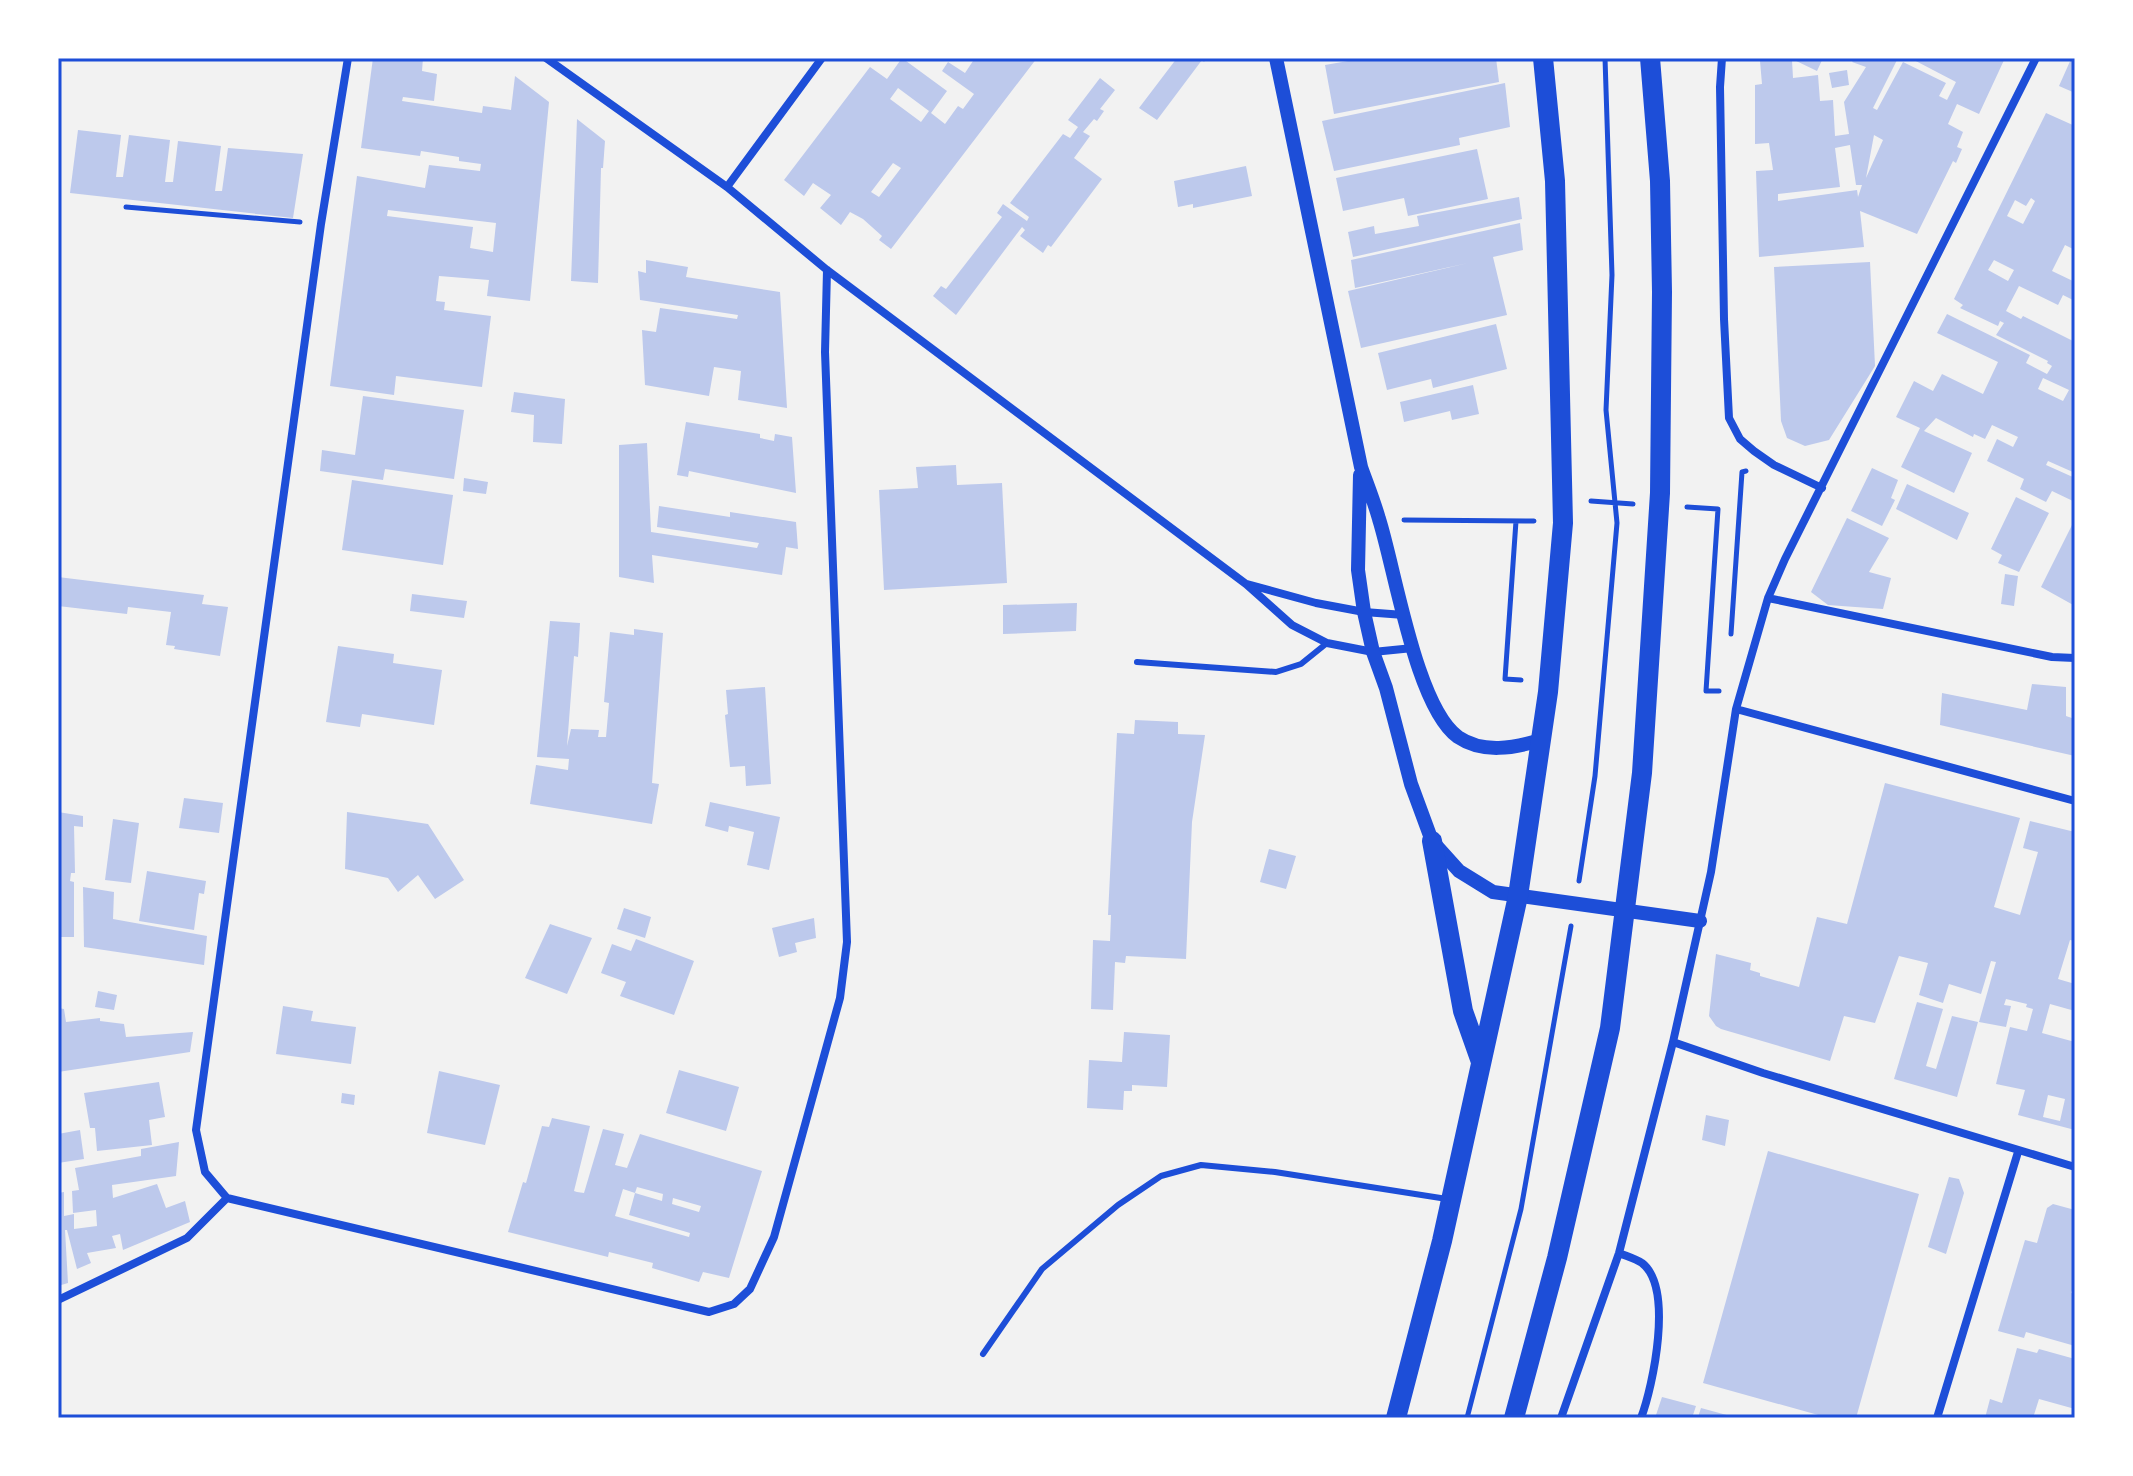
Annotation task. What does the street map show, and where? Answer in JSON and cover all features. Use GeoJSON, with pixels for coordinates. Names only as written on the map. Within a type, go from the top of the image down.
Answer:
{"type":"FeatureCollection","features":[{"type":"Feature","properties":{"kind":"main road"},"geometry":{"type":"LineString","coordinates":[[1396,1418],[1451,1200],[1518,896],[1548,692],[1563,523],[1555,181],[1543,58]]}},
{"type":"Feature","properties":{"kind":"main road"},"geometry":{"type":"LineString","coordinates":[[1514,1418],[1557,1258],[1610,1028],[1643,759],[1660,493],[1660,197],[1650,58]]}},
{"type":"Feature","properties":{"kind":"main road"},"geometry":{"type":"LineString","coordinates":[[1432,841],[1463,1011],[1481,1062]]}},
{"type":"Feature","properties":{"kind":"street"},"geometry":{"type":"LineString","coordinates":[[348,58],[321,224],[196,1130],[205,1172],[227,1198],[709,1312],[734,1304],[750,1289],[774,1237],[840,998],[847,942],[825,352],[827,270]]}},
{"type":"Feature","properties":{"kind":"street"},"geometry":{"type":"LineString","coordinates":[[546,58],[727,187],[827,270],[1246,584],[1292,625],[1327,643],[1373,652],[1413,648]]}},
{"type":"Feature","properties":{"kind":"street"},"geometry":{"type":"LineString","coordinates":[[727,187],[822,58]]}},
{"type":"Feature","properties":{"kind":"street"},"geometry":{"type":"LineString","coordinates":[[1276,58],[1361,467],[1380,520],[1413,648],[1437,710],[1456,736],[1470,744],[1499,749],[1541,740]]}},
{"type":"Feature","properties":{"kind":"street"},"geometry":{"type":"LineString","coordinates":[[1722,58],[1724,319],[1729,418],[1740,439],[1754,451],[1774,465],[1822,488]]}},
{"type":"Feature","properties":{"kind":"street"},"geometry":{"type":"LineString","coordinates":[[1561,1418],[1619,1253],[1673,1042],[1711,872],[1736,709],[1768,598],[2036,58]]}},
{"type":"Feature","properties":{"kind":"street"},"geometry":{"type":"LineString","coordinates":[[1361,467],[1357,533],[1364,612],[1411,784],[1432,841],[1459,871],[1493,892],[1700,921]]}},
{"type":"Feature","properties":{"kind":"street"},"geometry":{"type":"LineString","coordinates":[[1246,584],[1281,591],[1316,603],[1364,612],[1404,615]]}},
{"type":"Feature","properties":{"kind":"street"},"geometry":{"type":"LineString","coordinates":[[1768,598],[2052,657],[2075,658]]}},
{"type":"Feature","properties":{"kind":"street"},"geometry":{"type":"LineString","coordinates":[[1736,709],[2075,801]]}},
{"type":"Feature","properties":{"kind":"street"},"geometry":{"type":"LineString","coordinates":[[1673,1042],[1763,1073],[2075,1167]]}},
{"type":"Feature","properties":{"kind":"street"},"geometry":{"type":"LineString","coordinates":[[1937,1418],[2018,1152]]}},
{"type":"Feature","properties":{"kind":"street"},"geometry":{"type":"LineString","coordinates":[[58,1300],[187,1238],[227,1198]]}},
{"type":"Feature","properties":{"kind":"street"},"geometry":{"type":"LineString","coordinates":[[1619,1253],[1642,1263],[1652,1276],[1656,1292],[1659,1348],[1650,1393],[1641,1418]]}},
{"type":"Feature","properties":{"kind":"lane"},"geometry":{"type":"LineString","coordinates":[[1137,662],[1276,672],[1301,664],[1327,643]]}},
{"type":"Feature","properties":{"kind":"lane"},"geometry":{"type":"LineString","coordinates":[[983,1354],[1042,1269],[1118,1205],[1161,1176],[1201,1165],[1275,1172],[1451,1200]]}},
{"type":"Feature","properties":{"kind":"path"},"geometry":{"type":"LineString","coordinates":[[1467,1418],[1521,1209],[1595,776],[1617,523],[1606,410],[1612,275],[1605,58]]}},
{"type":"Feature","properties":{"kind":"path"},"geometry":{"type":"LineString","coordinates":[[126,207],[321,224]]}},
{"type":"Feature","properties":{"kind":"path"},"geometry":{"type":"LineString","coordinates":[[1380,520],[1447,518],[1516,521]]}},
{"type":"Feature","properties":{"kind":"building"},"geometry":{"type":"Polygon","coordinates":[[[373,58],[423,58],[422,71],[437,74],[434,101],[403,97],[402,101],[482,113],[483,106],[511,110],[515,76],[549,102],[530,301],[487,296],[489,280],[439,276],[436,301],[445,302],[444,310],[491,316],[482,387],[396,376],[394,395],[330,386],[357,176],[425,188],[429,165],[480,171],[481,164],[421,151],[420,156],[361,148],[373,58]],[[388,210],[387,216],[473,227],[470,248],[493,252],[496,223],[388,210]]]}},
{"type":"Feature","properties":{"kind":"building"},"geometry":{"type":"Polygon","coordinates":[[[902,58],[947,91],[931,113],[945,124],[958,106],[963,109],[974,94],[942,71],[948,62],[965,73],[975,58],[1037,58],[891,249],[879,240],[882,236],[863,219],[850,212],[841,225],[820,208],[831,195],[813,183],[804,196],[784,180],[870,67],[887,79],[902,58]],[[898,88],[890,99],[921,122],[929,111],[898,88]],[[893,163],[871,192],[879,197],[901,168],[893,163]]]}},
{"type":"Feature","properties":{"kind":"building"},"geometry":{"type":"Polygon","coordinates":[[[1177,58],[1207,58],[1204,62],[1202,60],[1157,120],[1139,108],[1177,58]]]}},
{"type":"Feature","properties":{"kind":"building"},"geometry":{"type":"Polygon","coordinates":[[[1365,58],[1496,58],[1499,82],[1334,114],[1325,65],[1365,58]]]}},
{"type":"Feature","properties":{"kind":"building"},"geometry":{"type":"Polygon","coordinates":[[[1790,58],[1823,58],[1817,71],[1790,58]]]}},
{"type":"Feature","properties":{"kind":"building"},"geometry":{"type":"Polygon","coordinates":[[[1855,58],[1898,58],[1873,108],[1877,110],[1903,62],[1946,83],[1939,96],[1947,100],[1956,82],[1910,58],[2005,58],[1979,114],[1957,104],[1948,124],[1963,132],[1957,147],[1962,149],[1917,234],[1860,211],[1864,247],[1759,257],[1756,171],[1773,170],[1769,143],[1755,144],[1755,85],[1762,84],[1760,61],[1792,60],[1793,78],[1818,75],[1820,101],[1833,100],[1835,136],[1849,134],[1844,102],[1866,67],[1852,62],[1855,58]],[[1874,135],[1866,178],[1883,140],[1874,135]],[[1850,145],[1835,148],[1840,187],[1778,194],[1778,201],[1857,190],[1858,197],[1862,185],[1856,185],[1850,145]]]}},
{"type":"Feature","properties":{"kind":"building"},"geometry":{"type":"Polygon","coordinates":[[[2071,59],[2075,61],[2075,93],[2059,86],[2071,59]]]}},
{"type":"Feature","properties":{"kind":"building"},"geometry":{"type":"Polygon","coordinates":[[[1847,70],[1849,85],[1832,88],[1829,73],[1847,70]]]}},
{"type":"Feature","properties":{"kind":"building"},"geometry":{"type":"Polygon","coordinates":[[[1100,78],[1115,90],[1100,109],[1104,111],[1097,121],[1094,119],[1083,132],[1090,136],[1074,158],[1102,179],[1051,247],[1048,245],[1043,253],[1020,236],[1025,230],[1022,227],[956,315],[933,296],[941,286],[946,289],[1002,217],[997,213],[1003,204],[1027,221],[1029,217],[1010,203],[1063,134],[1070,138],[1078,127],[1068,120],[1100,78]]]}},
{"type":"Feature","properties":{"kind":"building"},"geometry":{"type":"Polygon","coordinates":[[[1505,83],[1510,127],[1459,138],[1460,145],[1334,171],[1322,121],[1505,83]]]}},
{"type":"Feature","properties":{"kind":"building"},"geometry":{"type":"Polygon","coordinates":[[[2046,113],[2075,126],[2075,250],[2065,245],[2052,271],[2075,282],[2075,301],[2063,295],[2058,305],[2019,286],[2006,311],[2021,319],[2023,316],[2075,342],[2075,473],[2048,461],[2046,465],[2075,478],[2075,502],[2052,491],[2046,502],[2020,489],[2024,479],[1987,461],[1997,439],[2013,447],[2018,437],[1992,425],[1985,439],[1974,434],[1973,437],[1936,418],[1924,431],[1972,453],[1954,493],[1901,467],[1920,428],[1896,417],[1914,381],[1933,391],[1942,374],[1983,394],[1998,362],[1937,333],[1947,314],[2030,355],[2026,363],[2047,374],[2052,366],[2048,361],[1996,335],[2004,323],[2000,321],[1998,326],[1960,308],[1963,305],[1954,299],[2046,113]],[[2031,198],[2026,206],[2015,200],[2007,216],[2023,224],[2035,201],[2031,198]],[[1994,260],[1988,270],[2008,281],[2014,270],[1994,260]],[[2043,378],[2038,389],[2063,401],[2069,390],[2043,378]]]}},
{"type":"Feature","properties":{"kind":"building"},"geometry":{"type":"Polygon","coordinates":[[[577,119],[605,141],[601,168],[598,283],[571,281],[577,119]]]}},
{"type":"Feature","properties":{"kind":"building"},"geometry":{"type":"Polygon","coordinates":[[[78,130],[121,135],[116,177],[123,177],[129,135],[170,140],[165,182],[173,182],[178,141],[221,146],[215,191],[222,191],[228,148],[303,154],[293,218],[70,193],[78,130]]]}},
{"type":"Feature","properties":{"kind":"building"},"geometry":{"type":"Polygon","coordinates":[[[1477,149],[1488,199],[1408,216],[1404,198],[1343,211],[1336,178],[1477,149]]]}},
{"type":"Feature","properties":{"kind":"building"},"geometry":{"type":"Polygon","coordinates":[[[1246,166],[1252,196],[1193,208],[1193,204],[1178,207],[1174,181],[1246,166]]]}},
{"type":"Feature","properties":{"kind":"building"},"geometry":{"type":"Polygon","coordinates":[[[1519,197],[1522,219],[1353,257],[1348,232],[1374,226],[1375,234],[1419,226],[1417,216],[1519,197]]]}},
{"type":"Feature","properties":{"kind":"building"},"geometry":{"type":"Polygon","coordinates":[[[1520,223],[1523,250],[1493,257],[1507,315],[1361,348],[1348,291],[1468,263],[1355,288],[1351,260],[1520,223]]]}},
{"type":"Feature","properties":{"kind":"building"},"geometry":{"type":"Polygon","coordinates":[[[646,260],[688,267],[686,277],[780,292],[787,408],[738,400],[741,371],[714,367],[709,396],[645,385],[642,330],[656,332],[660,308],[737,319],[738,315],[640,300],[638,271],[646,273],[646,260]]]}},
{"type":"Feature","properties":{"kind":"building"},"geometry":{"type":"Polygon","coordinates":[[[1870,262],[1875,366],[1829,440],[1805,446],[1787,438],[1781,421],[1774,267],[1870,262]]]}},
{"type":"Feature","properties":{"kind":"building"},"geometry":{"type":"Polygon","coordinates":[[[1496,324],[1507,369],[1433,388],[1431,379],[1387,390],[1378,353],[1496,324]]]}},
{"type":"Feature","properties":{"kind":"building"},"geometry":{"type":"Polygon","coordinates":[[[1473,385],[1479,414],[1452,420],[1450,411],[1404,422],[1400,402],[1473,385]]]}},
{"type":"Feature","properties":{"kind":"building"},"geometry":{"type":"Polygon","coordinates":[[[514,392],[565,399],[562,444],[533,442],[534,415],[511,412],[514,392]]]}},
{"type":"Feature","properties":{"kind":"building"},"geometry":{"type":"Polygon","coordinates":[[[363,396],[464,410],[454,479],[385,469],[383,480],[320,471],[322,450],[355,455],[363,396]]]}},
{"type":"Feature","properties":{"kind":"building"},"geometry":{"type":"Polygon","coordinates":[[[686,422],[760,434],[760,438],[774,441],[775,434],[792,437],[796,493],[689,471],[688,477],[677,475],[686,422]]]}},
{"type":"Feature","properties":{"kind":"building"},"geometry":{"type":"Polygon","coordinates":[[[647,443],[651,532],[757,548],[759,543],[657,527],[659,506],[730,517],[730,512],[796,522],[798,549],[786,547],[782,575],[652,555],[654,583],[619,577],[619,445],[647,443]]]}},
{"type":"Feature","properties":{"kind":"building"},"geometry":{"type":"Polygon","coordinates":[[[956,465],[957,485],[1002,483],[1007,583],[884,590],[879,490],[918,488],[916,467],[956,465]]]}},
{"type":"Feature","properties":{"kind":"building"},"geometry":{"type":"Polygon","coordinates":[[[1872,468],[1898,480],[1891,498],[1895,500],[1882,526],[1851,511],[1872,468]]]}},
{"type":"Feature","properties":{"kind":"building"},"geometry":{"type":"Polygon","coordinates":[[[464,478],[488,482],[486,494],[463,491],[464,478]]]}},
{"type":"Feature","properties":{"kind":"building"},"geometry":{"type":"Polygon","coordinates":[[[352,480],[453,495],[443,565],[342,550],[352,480]]]}},
{"type":"Feature","properties":{"kind":"building"},"geometry":{"type":"Polygon","coordinates":[[[1907,484],[1969,513],[1957,540],[1896,509],[1907,484]]]}},
{"type":"Feature","properties":{"kind":"building"},"geometry":{"type":"Polygon","coordinates":[[[2016,497],[2049,513],[2019,572],[1998,563],[2002,555],[1991,549],[2016,497]]]}},
{"type":"Feature","properties":{"kind":"building"},"geometry":{"type":"Polygon","coordinates":[[[1847,518],[1889,538],[1869,572],[1891,578],[1883,609],[1828,605],[1811,592],[1847,518]]]}},
{"type":"Feature","properties":{"kind":"building"},"geometry":{"type":"Polygon","coordinates":[[[2075,519],[2075,606],[2041,587],[2075,519]]]}},
{"type":"Feature","properties":{"kind":"building"},"geometry":{"type":"Polygon","coordinates":[[[2005,574],[2018,576],[2014,606],[2001,604],[2005,574]]]}},
{"type":"Feature","properties":{"kind":"building"},"geometry":{"type":"Polygon","coordinates":[[[58,577],[204,595],[202,604],[228,607],[220,656],[166,645],[171,612],[128,607],[127,614],[58,606],[58,577]]]}},
{"type":"Feature","properties":{"kind":"building"},"geometry":{"type":"Polygon","coordinates":[[[412,594],[467,601],[464,618],[410,611],[412,594]]]}},
{"type":"Feature","properties":{"kind":"building"},"geometry":{"type":"Polygon","coordinates":[[[1077,603],[1076,631],[1003,634],[1003,605],[1077,603]]]}},
{"type":"Feature","properties":{"kind":"building"},"geometry":{"type":"Polygon","coordinates":[[[550,621],[580,623],[578,657],[574,656],[567,746],[571,729],[599,730],[598,737],[606,737],[609,703],[604,702],[610,632],[634,635],[634,629],[663,633],[652,783],[659,784],[652,824],[530,804],[536,765],[568,770],[569,759],[537,757],[550,621]]]}},
{"type":"Feature","properties":{"kind":"building"},"geometry":{"type":"Polygon","coordinates":[[[338,646],[394,654],[393,663],[442,670],[434,725],[362,714],[360,727],[326,722],[338,646]]]}},
{"type":"Feature","properties":{"kind":"building"},"geometry":{"type":"Polygon","coordinates":[[[2032,684],[2066,687],[2066,716],[2075,719],[2075,756],[1940,725],[1942,693],[2027,710],[2032,684]]]}},
{"type":"Feature","properties":{"kind":"building"},"geometry":{"type":"Polygon","coordinates":[[[765,687],[771,784],[746,786],[745,766],[730,767],[726,690],[765,687]]]}},
{"type":"Feature","properties":{"kind":"building"},"geometry":{"type":"Polygon","coordinates":[[[1135,720],[1178,722],[1178,734],[1205,735],[1192,822],[1186,959],[1126,956],[1125,963],[1115,962],[1113,1010],[1091,1009],[1093,940],[1110,941],[1111,915],[1108,915],[1117,733],[1134,734],[1135,720]]]}},
{"type":"Feature","properties":{"kind":"building"},"geometry":{"type":"Polygon","coordinates":[[[1885,783],[2020,818],[1994,907],[2020,915],[2038,852],[2023,848],[2030,821],[2075,832],[2075,941],[2070,940],[2058,979],[2075,984],[2075,1011],[2050,1004],[2042,1033],[2075,1042],[2075,1130],[2018,1115],[2025,1090],[1996,1084],[2010,1027],[2027,1031],[2033,1009],[2026,1007],[2027,1004],[2006,999],[2004,1005],[2011,1006],[2006,1027],[1979,1022],[1996,962],[1991,961],[1981,994],[1949,984],[1943,1003],[1919,995],[1928,963],[1899,956],[1875,1023],[1844,1016],[1830,1061],[1716,1026],[1709,1016],[1716,954],[1751,963],[1750,970],[1760,973],[1760,976],[1799,987],[1817,917],[1847,924],[1885,783]],[[2048,1095],[2043,1117],[2060,1121],[2065,1099],[2048,1095]]]}},
{"type":"Feature","properties":{"kind":"building"},"geometry":{"type":"Polygon","coordinates":[[[184,798],[223,803],[219,833],[179,828],[184,798]]]}},
{"type":"Feature","properties":{"kind":"building"},"geometry":{"type":"Polygon","coordinates":[[[710,802],[780,817],[769,870],[747,865],[754,832],[729,826],[728,832],[705,826],[710,802]]]}},
{"type":"Feature","properties":{"kind":"building"},"geometry":{"type":"Polygon","coordinates":[[[58,812],[83,816],[83,827],[74,826],[75,873],[71,873],[70,881],[74,882],[74,937],[58,937],[58,812]]]}},
{"type":"Feature","properties":{"kind":"building"},"geometry":{"type":"Polygon","coordinates":[[[347,812],[428,824],[464,880],[435,899],[418,875],[398,892],[388,878],[345,869],[347,812]]]}},
{"type":"Feature","properties":{"kind":"building"},"geometry":{"type":"Polygon","coordinates":[[[113,819],[139,823],[131,883],[105,880],[113,819]]]}},
{"type":"Feature","properties":{"kind":"building"},"geometry":{"type":"Polygon","coordinates":[[[1269,849],[1296,856],[1286,889],[1260,882],[1269,849]]]}},
{"type":"Feature","properties":{"kind":"building"},"geometry":{"type":"Polygon","coordinates":[[[147,871],[206,881],[204,894],[199,893],[194,930],[139,921],[147,871]]]}},
{"type":"Feature","properties":{"kind":"building"},"geometry":{"type":"Polygon","coordinates":[[[83,887],[114,892],[113,919],[207,936],[204,965],[84,947],[83,887]]]}},
{"type":"Feature","properties":{"kind":"building"},"geometry":{"type":"Polygon","coordinates":[[[624,908],[651,917],[645,938],[617,929],[624,908]]]}},
{"type":"Feature","properties":{"kind":"building"},"geometry":{"type":"Polygon","coordinates":[[[814,918],[816,938],[795,943],[797,952],[779,957],[772,928],[814,918]]]}},
{"type":"Feature","properties":{"kind":"building"},"geometry":{"type":"Polygon","coordinates":[[[550,924],[592,938],[567,994],[525,978],[550,924]]]}},
{"type":"Feature","properties":{"kind":"building"},"geometry":{"type":"Polygon","coordinates":[[[636,939],[694,961],[674,1015],[620,996],[626,982],[601,973],[612,944],[631,951],[636,939]]]}},
{"type":"Feature","properties":{"kind":"building"},"geometry":{"type":"Polygon","coordinates":[[[98,991],[117,995],[114,1010],[95,1007],[98,991]]]}},
{"type":"Feature","properties":{"kind":"building"},"geometry":{"type":"Polygon","coordinates":[[[1917,1002],[1943,1009],[1926,1066],[1936,1069],[1952,1016],[1978,1022],[1957,1097],[1894,1079],[1917,1002]]]}},
{"type":"Feature","properties":{"kind":"building"},"geometry":{"type":"Polygon","coordinates":[[[283,1006],[313,1011],[311,1021],[356,1027],[351,1064],[276,1054],[283,1006]]]}},
{"type":"Feature","properties":{"kind":"building"},"geometry":{"type":"Polygon","coordinates":[[[58,1008],[64,1009],[66,1022],[100,1018],[100,1021],[124,1024],[126,1037],[193,1032],[190,1052],[58,1072],[58,1008]]]}},
{"type":"Feature","properties":{"kind":"building"},"geometry":{"type":"Polygon","coordinates":[[[1124,1032],[1170,1035],[1167,1087],[1132,1085],[1132,1091],[1124,1091],[1123,1110],[1087,1108],[1089,1060],[1122,1062],[1124,1032]]]}},
{"type":"Feature","properties":{"kind":"building"},"geometry":{"type":"Polygon","coordinates":[[[679,1070],[739,1087],[726,1131],[666,1113],[679,1070]]]}},
{"type":"Feature","properties":{"kind":"building"},"geometry":{"type":"Polygon","coordinates":[[[439,1071],[500,1085],[485,1145],[427,1133],[439,1071]]]}},
{"type":"Feature","properties":{"kind":"building"},"geometry":{"type":"Polygon","coordinates":[[[159,1082],[165,1117],[149,1120],[152,1145],[97,1151],[95,1128],[90,1128],[84,1093],[159,1082]]]}},
{"type":"Feature","properties":{"kind":"building"},"geometry":{"type":"Polygon","coordinates":[[[342,1093],[355,1095],[354,1105],[341,1103],[342,1093]]]}},
{"type":"Feature","properties":{"kind":"building"},"geometry":{"type":"Polygon","coordinates":[[[1706,1115],[1729,1120],[1725,1146],[1702,1140],[1706,1115]]]}},
{"type":"Feature","properties":{"kind":"building"},"geometry":{"type":"Polygon","coordinates":[[[552,1118],[590,1126],[574,1191],[577,1192],[584,1193],[603,1129],[624,1134],[615,1165],[627,1168],[640,1134],[762,1171],[729,1278],[703,1272],[699,1282],[652,1268],[653,1263],[609,1252],[608,1257],[508,1232],[542,1126],[549,1127],[552,1118]],[[637,1187],[635,1193],[662,1201],[663,1194],[637,1187]],[[623,1189],[615,1216],[689,1237],[690,1233],[629,1215],[635,1193],[623,1189]],[[673,1198],[672,1204],[699,1212],[701,1206],[673,1198]]]}},
{"type":"Feature","properties":{"kind":"building"},"geometry":{"type":"Polygon","coordinates":[[[80,1130],[84,1159],[58,1163],[58,1134],[80,1130]]]}},
{"type":"Feature","properties":{"kind":"building"},"geometry":{"type":"Polygon","coordinates":[[[179,1142],[176,1176],[112,1185],[113,1198],[157,1184],[166,1208],[185,1201],[190,1222],[123,1250],[120,1234],[112,1236],[116,1248],[87,1253],[91,1263],[77,1269],[65,1230],[68,1283],[58,1286],[58,1193],[64,1192],[64,1216],[74,1214],[74,1229],[97,1226],[96,1210],[73,1213],[72,1191],[79,1190],[75,1168],[141,1156],[141,1149],[179,1142]]]}},
{"type":"Feature","properties":{"kind":"building"},"geometry":{"type":"Polygon","coordinates":[[[1768,1151],[1919,1194],[1856,1418],[1829,1418],[1703,1383],[1768,1151]]]}},
{"type":"Feature","properties":{"kind":"building"},"geometry":{"type":"Polygon","coordinates":[[[1949,1177],[1959,1179],[1964,1193],[1946,1254],[1928,1247],[1949,1177]]]}},
{"type":"Feature","properties":{"kind":"building"},"geometry":{"type":"Polygon","coordinates":[[[2053,1204],[2075,1210],[2075,1281],[2071,1293],[2075,1294],[2075,1346],[2026,1332],[2024,1338],[1998,1331],[2025,1240],[2037,1243],[2047,1208],[2053,1204]]]}},
{"type":"Feature","properties":{"kind":"building"},"geometry":{"type":"Polygon","coordinates":[[[2017,1348],[2037,1353],[2039,1349],[2075,1359],[2075,1409],[2039,1399],[2033,1418],[1985,1418],[1990,1399],[2002,1403],[2017,1348]]]}},
{"type":"Feature","properties":{"kind":"building"},"geometry":{"type":"Polygon","coordinates":[[[1662,1397],[1696,1406],[1692,1418],[1655,1418],[1662,1397]]]}},
{"type":"Feature","properties":{"kind":"building"},"geometry":{"type":"Polygon","coordinates":[[[1701,1408],[1734,1417],[1734,1418],[1698,1417],[1701,1408]]]}}]}
